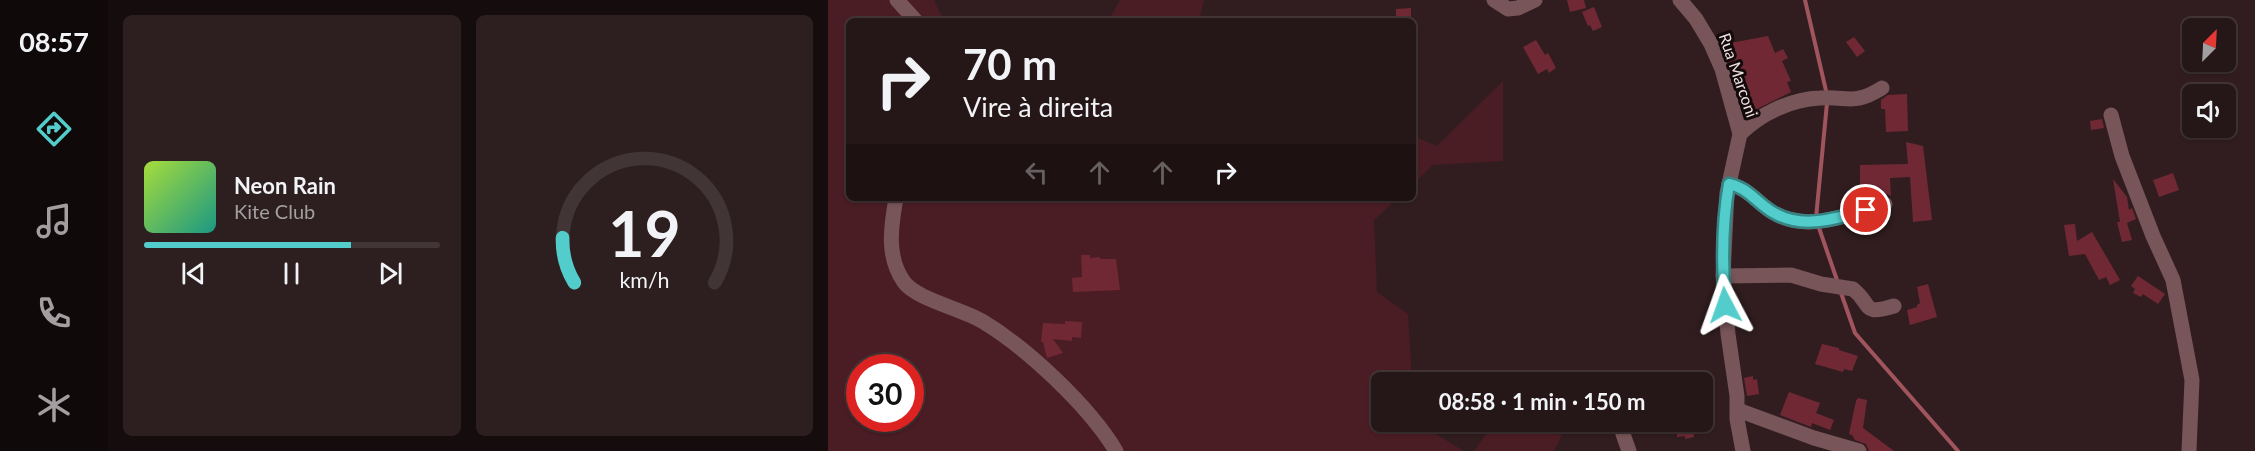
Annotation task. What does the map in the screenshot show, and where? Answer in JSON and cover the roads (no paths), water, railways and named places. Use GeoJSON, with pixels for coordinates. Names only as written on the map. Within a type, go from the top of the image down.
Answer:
{"type":"FeatureCollection","features":[{"type":"Feature","properties":{"kind":"street"},"geometry":{"type":"LineString","coordinates":[[897,0],[913,18]]}},
{"type":"Feature","properties":{"kind":"street"},"geometry":{"type":"LineString","coordinates":[[1494,0],[1508,9],[1518,8],[1535,0]]}},
{"type":"Feature","properties":{"kind":"street","name":"Rua Marconi"},"geometry":{"type":"LineString","coordinates":[[1680,0],[1696,19],[1711,44],[1722,69],[1740,134],[1725,212],[1723,276],[1738,410],[1737,419],[1743,451]]}},
{"type":"Feature","properties":{"kind":"street","name":"Rua Marconi"},"geometry":{"type":"LineString","coordinates":[[1740,134],[1757,119],[1789,105],[1821,98],[1855,100],[1865,98],[1882,88]]}},
{"type":"Feature","properties":{"kind":"street"},"geometry":{"type":"LineString","coordinates":[[2111,116],[2115,135],[2133,186],[2173,280],[2192,380],[2189,451]]}},
{"type":"Feature","properties":{"kind":"street"},"geometry":{"type":"LineString","coordinates":[[1729,184],[1747,191],[1774,213],[1799,222],[1827,221],[1885,204]]}},
{"type":"Feature","properties":{"kind":"street"},"geometry":{"type":"LineString","coordinates":[[896,201],[891,229],[893,255],[903,281],[910,289],[980,320],[1018,348],[1052,376],[1084,410],[1116,451]]}},
{"type":"Feature","properties":{"kind":"street"},"geometry":{"type":"LineString","coordinates":[[1723,276],[1791,275],[1821,284],[1847,287],[1858,293],[1866,306],[1875,310],[1894,306]]}},
{"type":"Feature","properties":{"kind":"street"},"geometry":{"type":"LineString","coordinates":[[1738,410],[1814,438],[1859,451]]}},
{"type":"Feature","properties":{"kind":"street"},"geometry":{"type":"LineString","coordinates":[[1623,434],[1629,451]]}},
{"type":"Feature","properties":{"kind":"waterway"},"geometry":{"type":"LineString","coordinates":[[1805,0],[1827,95]]}},
{"type":"Feature","properties":{"kind":"waterway"},"geometry":{"type":"LineString","coordinates":[[1816,218],[1827,103]]}},
{"type":"Feature","properties":{"kind":"waterway"},"geometry":{"type":"LineString","coordinates":[[1818,225],[1838,283]]}},
{"type":"Feature","properties":{"kind":"waterway"},"geometry":{"type":"LineString","coordinates":[[1840,290],[1855,333],[1958,451]]}}]}
